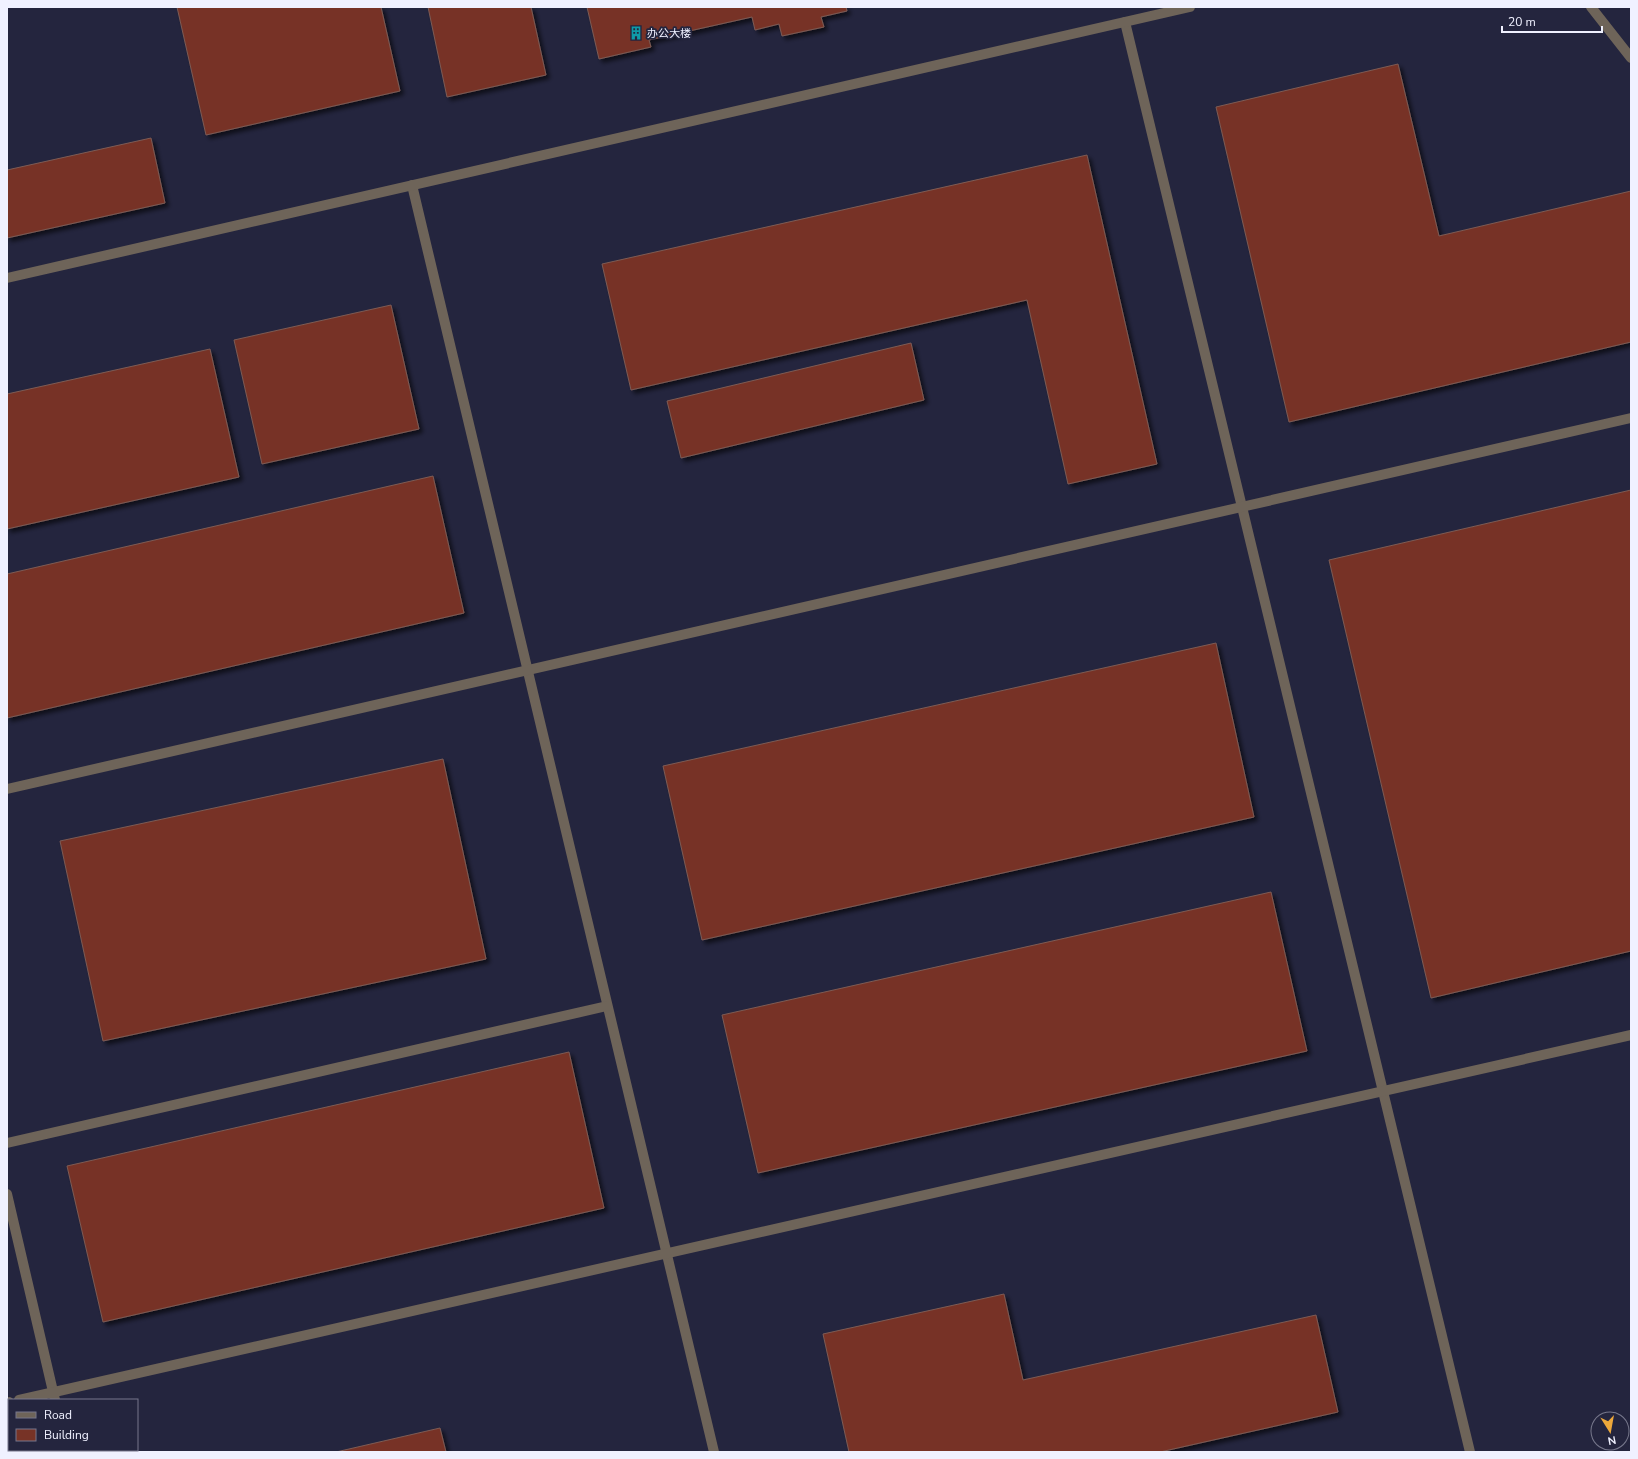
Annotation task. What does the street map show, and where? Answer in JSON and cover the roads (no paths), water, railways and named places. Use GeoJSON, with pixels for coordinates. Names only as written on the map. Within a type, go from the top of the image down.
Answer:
{"type":"FeatureCollection","features":[{"type":"Feature","properties":{"kind":"street"},"geometry":{"type":"LineString","coordinates":[[7,278],[1190,7]]}},
{"type":"Feature","properties":{"kind":"street"},"geometry":{"type":"LineString","coordinates":[[1591,7],[1631,58]]}},
{"type":"Feature","properties":{"kind":"street"},"geometry":{"type":"LineString","coordinates":[[1125,22],[1470,1452]]}},
{"type":"Feature","properties":{"kind":"street"},"geometry":{"type":"LineString","coordinates":[[412,185],[714,1452]]}},
{"type":"Feature","properties":{"kind":"street"},"geometry":{"type":"LineString","coordinates":[[7,789],[1631,418]]}},
{"type":"Feature","properties":{"kind":"street"},"geometry":{"type":"LineString","coordinates":[[7,1143],[607,1006]]}},
{"type":"Feature","properties":{"kind":"street"},"geometry":{"type":"LineString","coordinates":[[28,1399],[54,1396],[666,1253],[1631,1035]]}},
{"type":"Feature","properties":{"kind":"street"},"geometry":{"type":"LineString","coordinates":[[7,1194],[54,1396]]}},
{"type":"Feature","properties":{"kind":"place","name":"办公大楼"},"geometry":{"type":"Point","coordinates":[636,33]}}]}
